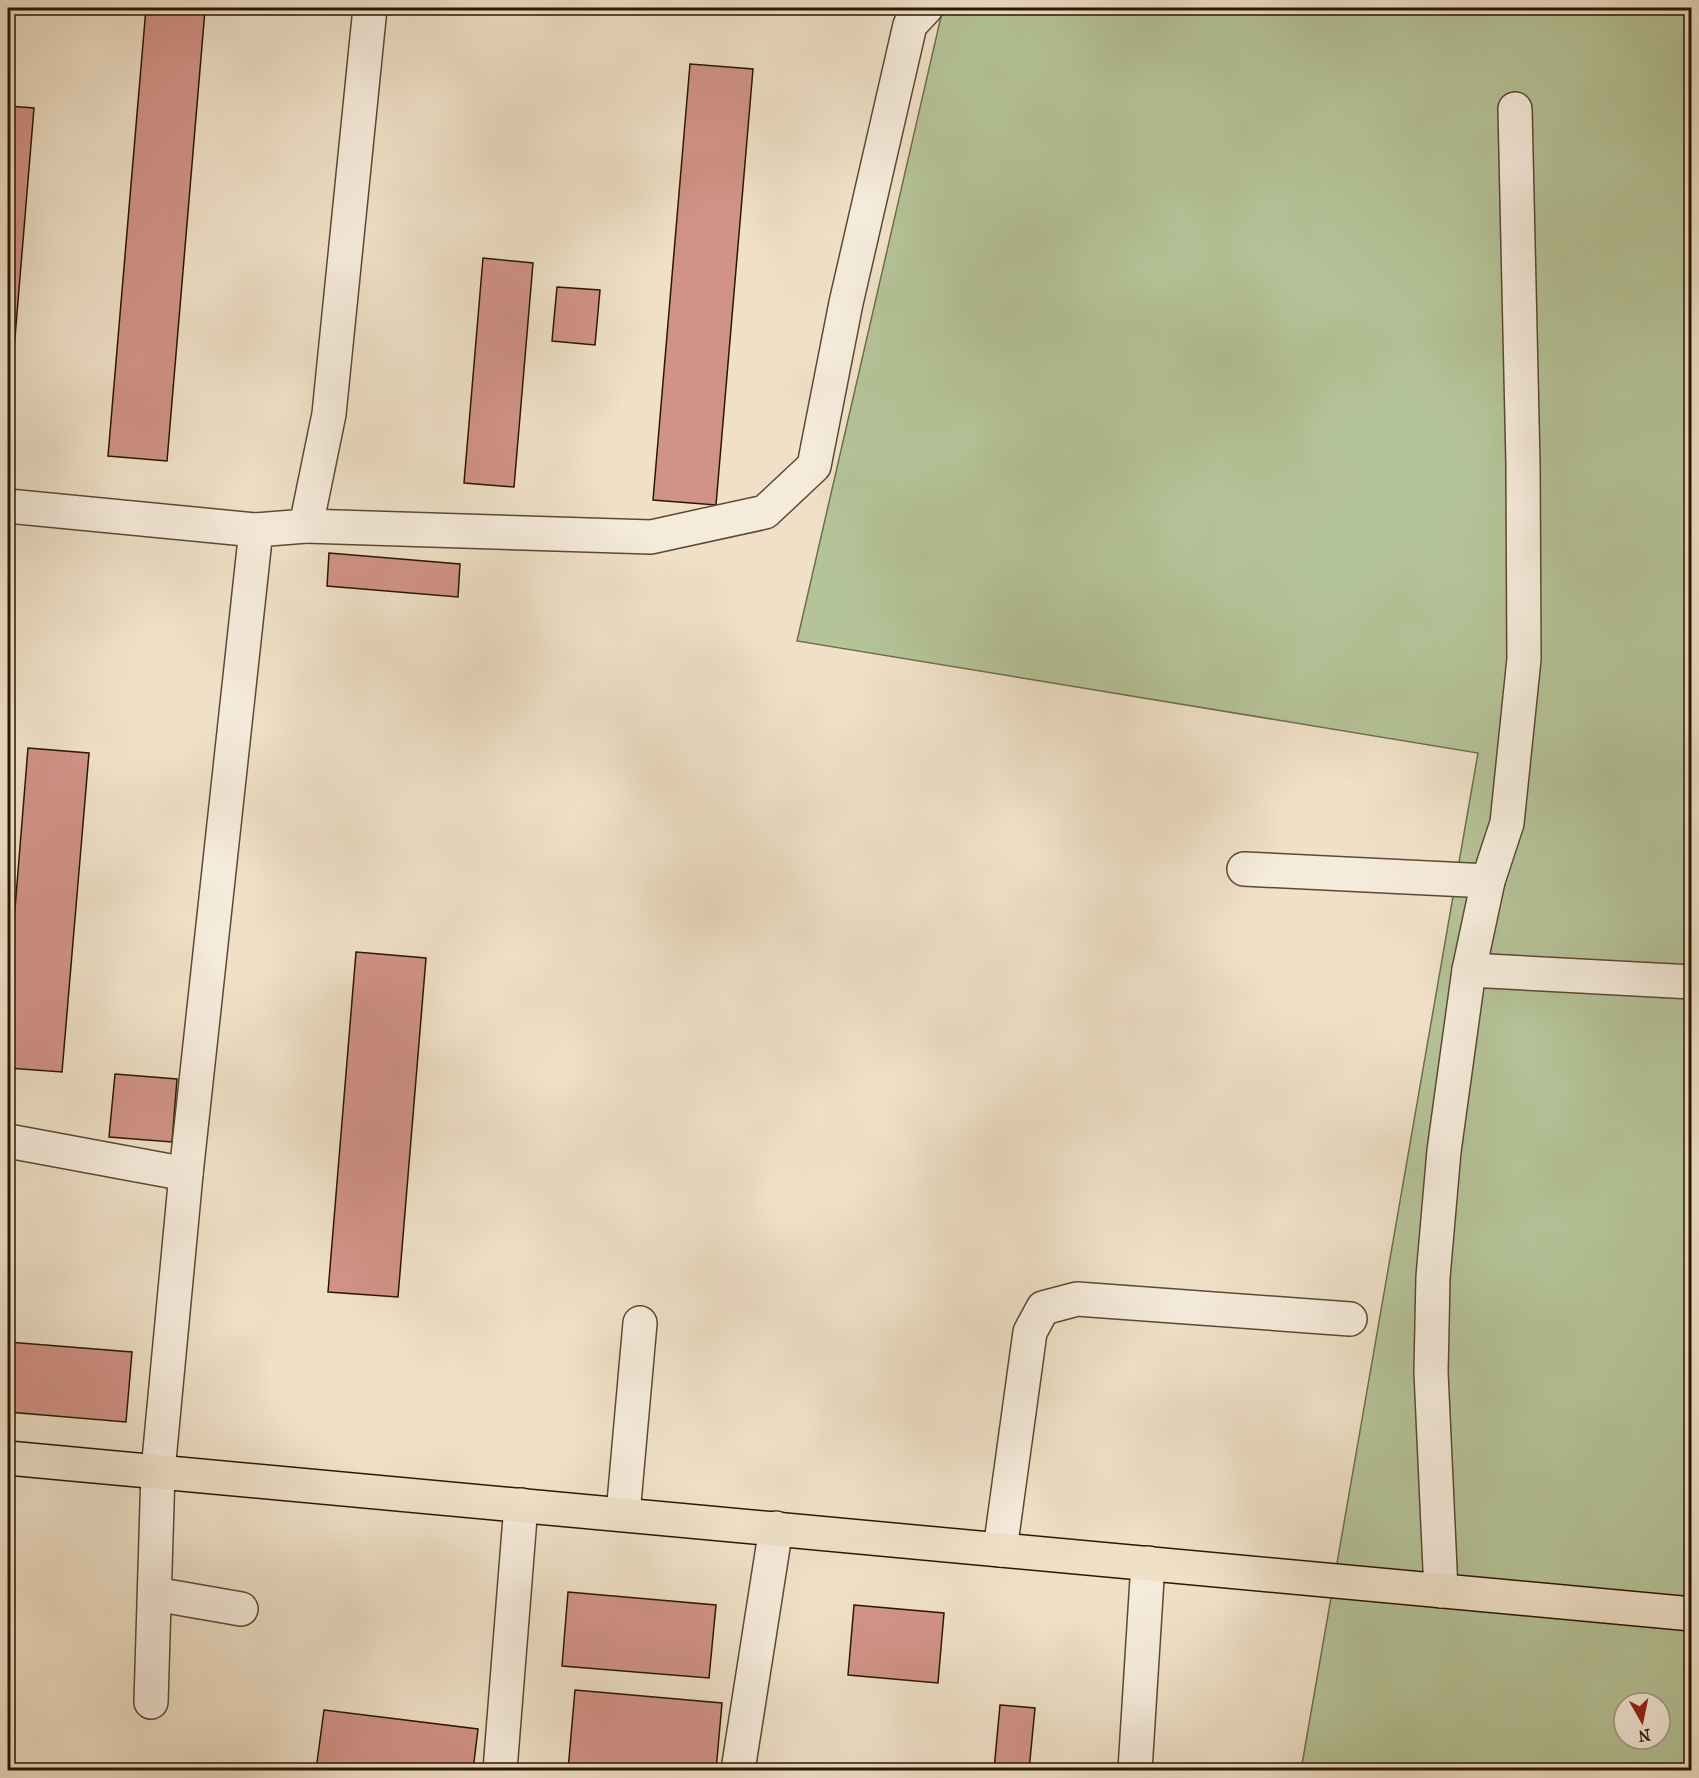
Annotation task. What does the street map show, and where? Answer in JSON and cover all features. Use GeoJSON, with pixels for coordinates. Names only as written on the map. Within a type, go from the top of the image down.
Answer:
{"type":"FeatureCollection","features":[{"type":"Feature","properties":{"kind":"main road"},"geometry":{"type":"LineString","coordinates":[[8,1458],[1692,1614]]}},
{"type":"Feature","properties":{"kind":"lane"},"geometry":{"type":"LineString","coordinates":[[306,526],[328,414],[370,8]]}},
{"type":"Feature","properties":{"kind":"lane"},"geometry":{"type":"LineString","coordinates":[[8,506],[256,530],[306,526],[651,537],[765,512],[814,466],[846,303],[910,25],[926,8]]}},
{"type":"Feature","properties":{"kind":"lane"},"geometry":{"type":"LineString","coordinates":[[1441,1591],[1431,1372],[1433,1277],[1444,1150],[1469,970],[1488,881],[1507,823],[1524,659],[1523,452],[1515,109]]}},
{"type":"Feature","properties":{"kind":"lane"},"geometry":{"type":"LineString","coordinates":[[151,1702],[159,1471],[186,1174],[256,530]]}},
{"type":"Feature","properties":{"kind":"lane"},"geometry":{"type":"LineString","coordinates":[[1244,869],[1488,881]]}},
{"type":"Feature","properties":{"kind":"lane"},"geometry":{"type":"LineString","coordinates":[[1469,970],[1692,982]]}},
{"type":"Feature","properties":{"kind":"lane"},"geometry":{"type":"LineString","coordinates":[[8,1141],[186,1174]]}},
{"type":"Feature","properties":{"kind":"lane"},"geometry":{"type":"LineString","coordinates":[[999,1550],[1030,1332],[1043,1308],[1077,1299],[1350,1319]]}},
{"type":"Feature","properties":{"kind":"lane"},"geometry":{"type":"LineString","coordinates":[[623,1514],[640,1323]]}},
{"type":"Feature","properties":{"kind":"lane"},"geometry":{"type":"LineString","coordinates":[[500,1770],[521,1505]]}},
{"type":"Feature","properties":{"kind":"lane"},"geometry":{"type":"LineString","coordinates":[[738,1770],[776,1528]]}},
{"type":"Feature","properties":{"kind":"lane"},"geometry":{"type":"LineString","coordinates":[[1136,1770],[1148,1563]]}},
{"type":"Feature","properties":{"kind":"lane"},"geometry":{"type":"LineString","coordinates":[[154,1594],[241,1610]]}},
{"type":"Feature","properties":{"kind":"green space"},"geometry":{"type":"Polygon","coordinates":[[[943,8],[1691,8],[1691,1770],[1301,1770],[1478,753],[797,641],[943,8]]]}},
{"type":"Feature","properties":{"kind":"building"},"geometry":{"type":"Polygon","coordinates":[[[146,8],[205,10],[167,461],[108,456],[146,8]]]}},
{"type":"Feature","properties":{"kind":"building"},"geometry":{"type":"Polygon","coordinates":[[[690,64],[753,69],[716,505],[653,500],[690,64]]]}},
{"type":"Feature","properties":{"kind":"building"},"geometry":{"type":"Polygon","coordinates":[[[8,106],[34,108],[8,422],[8,106]]]}},
{"type":"Feature","properties":{"kind":"building"},"geometry":{"type":"Polygon","coordinates":[[[483,258],[533,263],[514,487],[464,483],[483,258]]]}},
{"type":"Feature","properties":{"kind":"building"},"geometry":{"type":"Polygon","coordinates":[[[557,287],[600,290],[595,345],[552,341],[557,287]]]}},
{"type":"Feature","properties":{"kind":"building"},"geometry":{"type":"Polygon","coordinates":[[[329,553],[460,564],[458,597],[327,586],[329,553]]]}},
{"type":"Feature","properties":{"kind":"building"},"geometry":{"type":"Polygon","coordinates":[[[28,748],[89,753],[62,1072],[8,1068],[8,995],[28,748]]]}},
{"type":"Feature","properties":{"kind":"building"},"geometry":{"type":"Polygon","coordinates":[[[356,952],[426,958],[398,1297],[328,1292],[356,952]]]}},
{"type":"Feature","properties":{"kind":"building"},"geometry":{"type":"Polygon","coordinates":[[[115,1074],[177,1079],[172,1142],[109,1137],[115,1074]]]}},
{"type":"Feature","properties":{"kind":"building"},"geometry":{"type":"Polygon","coordinates":[[[8,1342],[132,1352],[126,1422],[8,1412],[8,1342]]]}},
{"type":"Feature","properties":{"kind":"building"},"geometry":{"type":"Polygon","coordinates":[[[568,1592],[716,1605],[709,1678],[562,1666],[568,1592]]]}},
{"type":"Feature","properties":{"kind":"building"},"geometry":{"type":"Polygon","coordinates":[[[854,1605],[944,1613],[938,1683],[848,1675],[854,1605]]]}},
{"type":"Feature","properties":{"kind":"building"},"geometry":{"type":"Polygon","coordinates":[[[575,1690],[722,1703],[716,1770],[568,1770],[575,1690]]]}},
{"type":"Feature","properties":{"kind":"building"},"geometry":{"type":"Polygon","coordinates":[[[1000,1705],[1035,1708],[1029,1770],[994,1770],[1000,1705]]]}},
{"type":"Feature","properties":{"kind":"building"},"geometry":{"type":"Polygon","coordinates":[[[324,1710],[478,1729],[473,1770],[316,1770],[324,1710]]]}}]}
